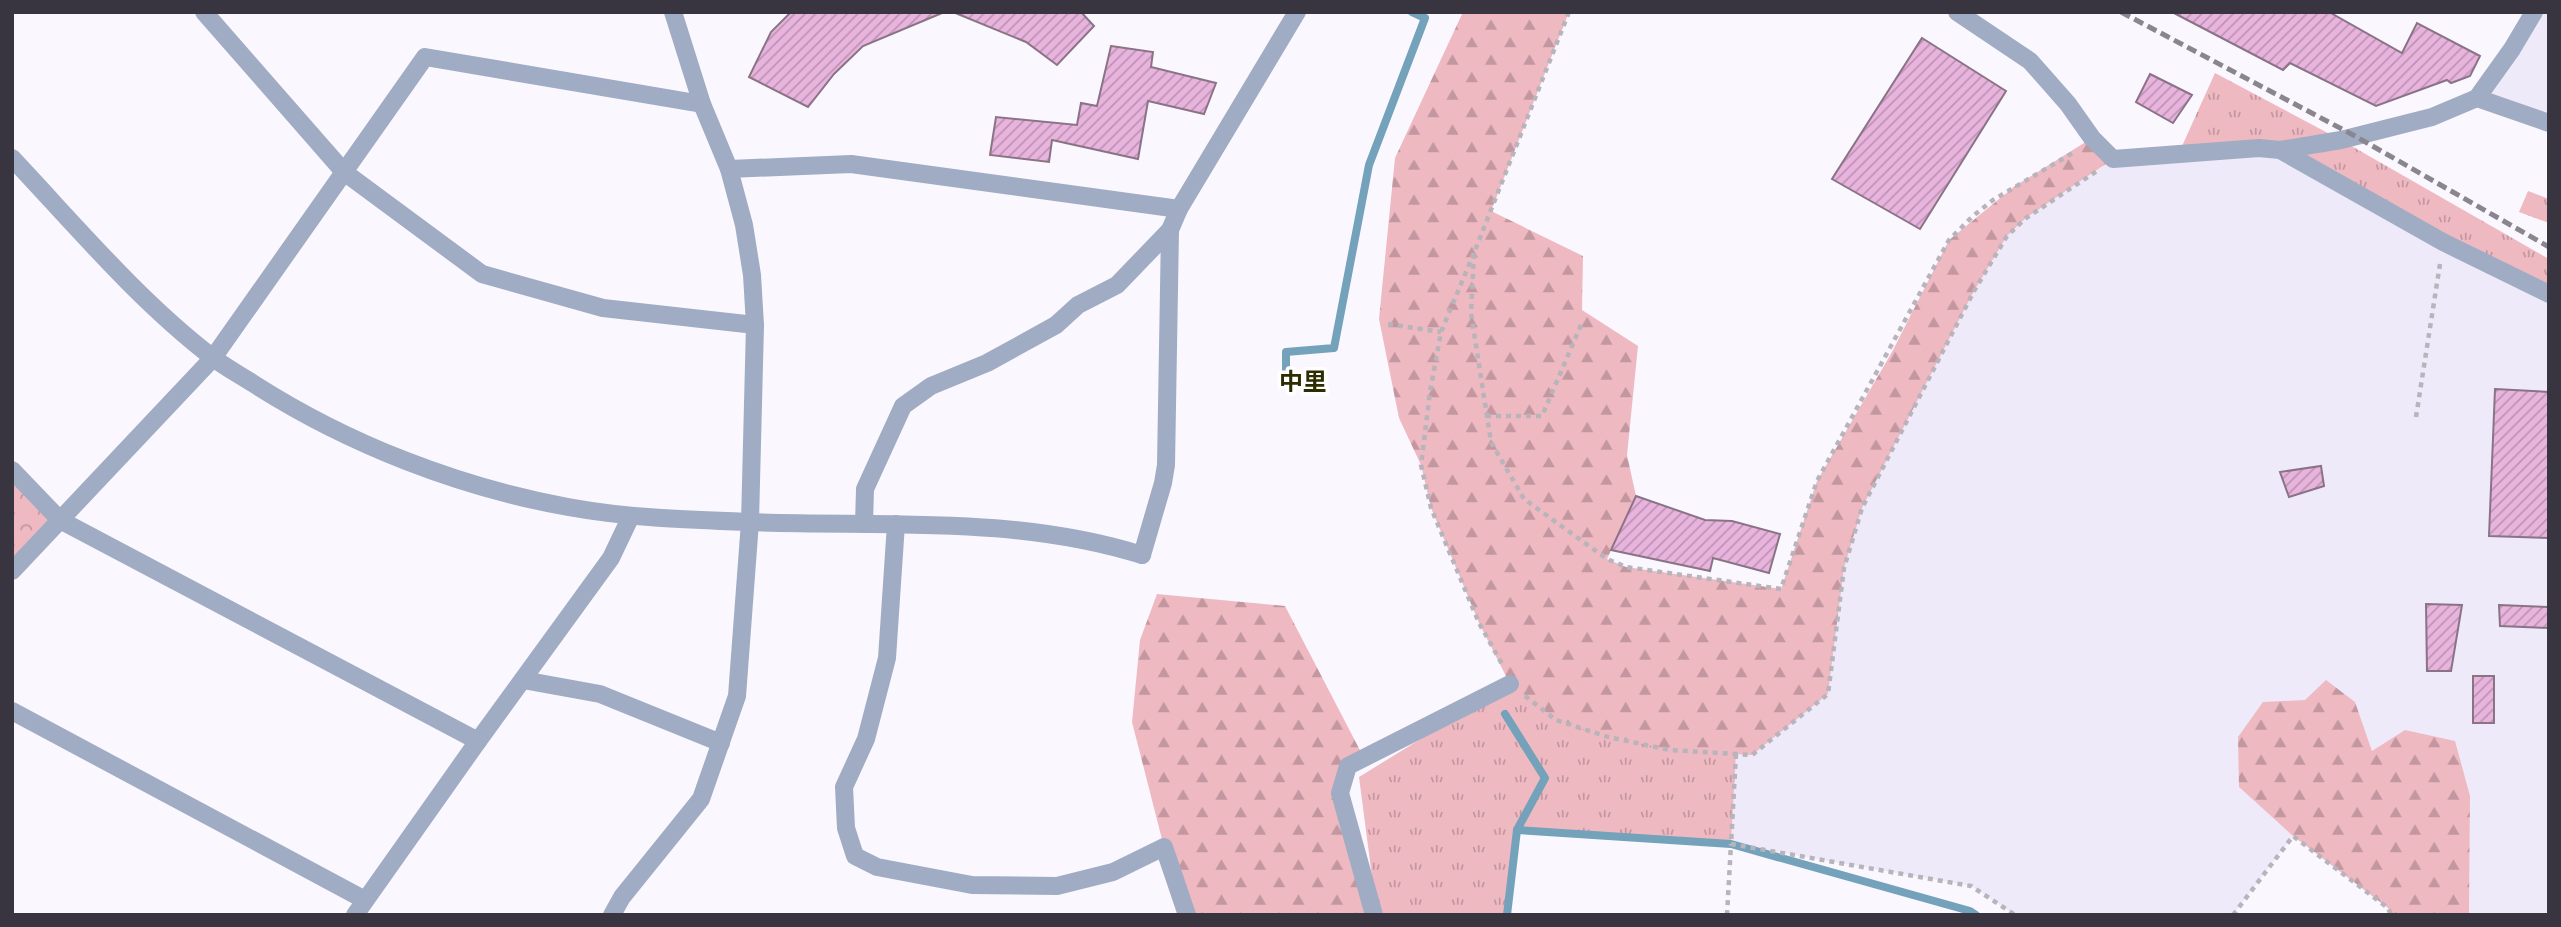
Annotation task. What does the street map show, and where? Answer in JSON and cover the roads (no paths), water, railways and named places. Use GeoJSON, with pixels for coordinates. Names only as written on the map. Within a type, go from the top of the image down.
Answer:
{"type":"FeatureCollection","features":[{"type":"Feature","properties":{"kind":"street"},"geometry":{"type":"LineString","coordinates":[[204,12],[344,172],[482,274],[603,308],[755,325]]}},
{"type":"Feature","properties":{"kind":"street"},"geometry":{"type":"LineString","coordinates":[[612,915],[622,897],[701,799],[721,743],[737,696],[750,522],[755,325],[752,275],[744,225],[729,169],[702,104],[673,12]]}},
{"type":"Feature","properties":{"kind":"street"},"geometry":{"type":"LineString","coordinates":[[864,524],[865,489],[904,405],[931,386],[986,363],[1056,326],[1078,305],[1117,285],[1170,230],[1179,209],[1297,12]]}},
{"type":"Feature","properties":{"kind":"street"},"geometry":{"type":"LineString","coordinates":[[1957,12],[2030,61],[2068,104],[2092,138],[2113,159],[2259,148],[2280,150],[2341,140],[2432,117],[2477,98],[2534,12]]}},
{"type":"Feature","properties":{"kind":"street"},"geometry":{"type":"LineString","coordinates":[[12,571],[213,358],[425,57],[702,104]]}},
{"type":"Feature","properties":{"kind":"street"},"geometry":{"type":"LineString","coordinates":[[2477,98],[2549,124]]}},
{"type":"Feature","properties":{"kind":"street"},"geometry":{"type":"LineString","coordinates":[[2280,150],[2443,242],[2549,293]]}},
{"type":"Feature","properties":{"kind":"street"},"geometry":{"type":"LineString","coordinates":[[12,158],[109,263],[213,358],[288,406],[384,452],[503,492],[568,507],[631,516],[750,522],[956,525],[1080,540],[1142,555],[1166,465],[1170,230]]}},
{"type":"Feature","properties":{"kind":"street"},"geometry":{"type":"LineString","coordinates":[[729,169],[851,164],[1179,209]]}},
{"type":"Feature","properties":{"kind":"street"},"geometry":{"type":"LineString","coordinates":[[12,470],[60,520],[478,741]]}},
{"type":"Feature","properties":{"kind":"street"},"geometry":{"type":"LineString","coordinates":[[12,711],[360,907],[611,558],[631,516]]}},
{"type":"Feature","properties":{"kind":"street"},"geometry":{"type":"LineString","coordinates":[[896,524],[887,658],[866,740],[844,787],[846,828],[855,856],[877,867],[972,885],[1057,886],[1113,872],[1164,846],[1187,915]]}},
{"type":"Feature","properties":{"kind":"street"},"geometry":{"type":"LineString","coordinates":[[523,680],[600,694],[721,743]]}},
{"type":"Feature","properties":{"kind":"street"},"geometry":{"type":"LineString","coordinates":[[1374,915],[1340,793],[1348,766],[1510,684]]}},
{"type":"Feature","properties":{"kind":"waterway"},"geometry":{"type":"LineString","coordinates":[[1286,384],[1286,352],[1334,348],[1369,165],[1425,18],[1412,12]]}},
{"type":"Feature","properties":{"kind":"waterway"},"geometry":{"type":"LineString","coordinates":[[1505,714],[1545,778],[1517,830],[1507,915]]}},
{"type":"Feature","properties":{"kind":"waterway"},"geometry":{"type":"LineString","coordinates":[[1517,830],[1731,844],[1970,911],[1976,915]]}},
{"type":"Feature","properties":{"kind":"railway"},"geometry":{"type":"LineString","coordinates":[[2121,12],[2355,136],[2549,247]]}},
{"type":"Feature","properties":{"kind":"district","name":"中里"},"geometry":{"type":"Point","coordinates":[1303,381]}}]}
